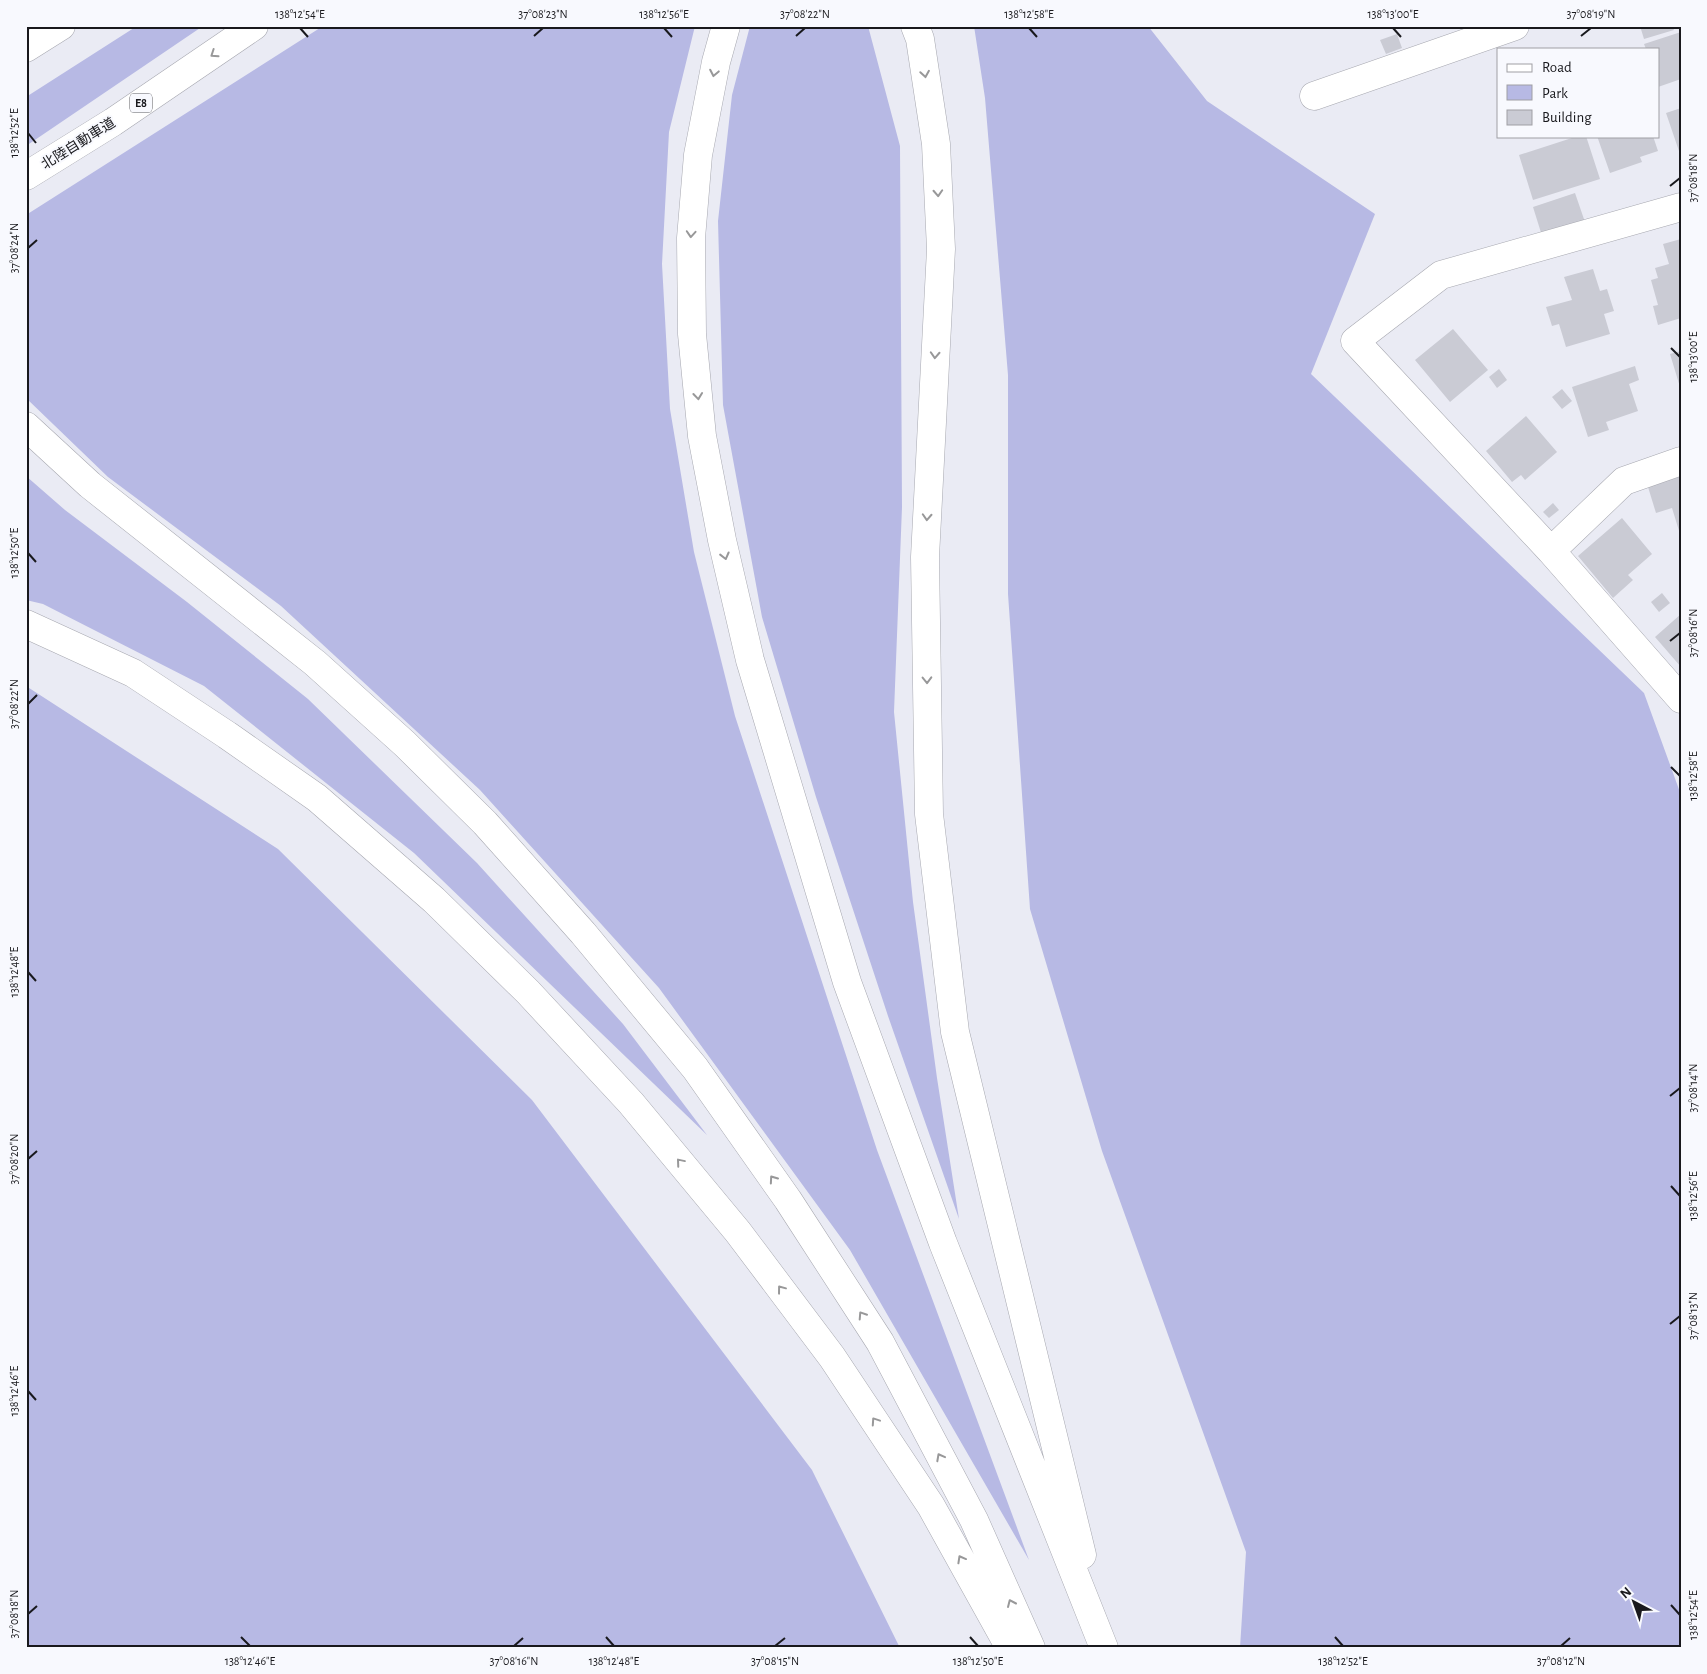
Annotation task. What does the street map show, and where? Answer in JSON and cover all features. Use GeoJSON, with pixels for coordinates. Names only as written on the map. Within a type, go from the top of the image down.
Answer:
{"type":"FeatureCollection","features":[{"type":"Feature","properties":{"kind":"main road"},"geometry":{"type":"LineString","coordinates":[[26,48],[61,26]]}},
{"type":"Feature","properties":{"kind":"main road","name":"北陸自動車道"},"geometry":{"type":"LineString","coordinates":[[26,176],[113,122],[254,26]]}},
{"type":"Feature","properties":{"kind":"main road"},"geometry":{"type":"LineString","coordinates":[[726,26],[716,62],[698,155],[691,238],[692,334],[702,436],[722,540],[750,660],[846,982],[943,1243],[1104,1648]]}},
{"type":"Feature","properties":{"kind":"main road"},"geometry":{"type":"LineString","coordinates":[[915,26],[920,39],[936,144],[941,249],[925,557],[929,814],[955,1032],[1104,1648]]}},
{"type":"Feature","properties":{"kind":"main road"},"geometry":{"type":"LineString","coordinates":[[1314,96],[1460,36],[1516,26]]}},
{"type":"Feature","properties":{"kind":"main road"},"geometry":{"type":"LineString","coordinates":[[1681,207],[1441,275],[1356,341],[1551,551],[1681,699]]}},
{"type":"Feature","properties":{"kind":"main road"},"geometry":{"type":"LineString","coordinates":[[26,426],[90,485],[315,662],[405,744],[485,823],[583,933],[694,1068],[788,1200],[880,1342],[974,1520],[1031,1648]]}},
{"type":"Feature","properties":{"kind":"main road"},"geometry":{"type":"LineString","coordinates":[[1551,551],[1624,481],[1681,461]]}},
{"type":"Feature","properties":{"kind":"main road"},"geometry":{"type":"LineString","coordinates":[[26,624],[133,674],[227,734],[317,798],[434,900],[528,992],[631,1103],[719,1209],[832,1357],[931,1506],[1010,1648]]}},
{"type":"Feature","properties":{"kind":"green space"},"geometry":{"type":"Polygon","coordinates":[[[137,26],[203,26],[26,146],[26,97],[137,26]]]}},
{"type":"Feature","properties":{"kind":"green space"},"geometry":{"type":"Polygon","coordinates":[[[323,26],[695,26],[669,132],[662,264],[670,409],[694,552],[735,716],[877,1150],[1029,1560],[850,1250],[659,988],[480,790],[281,606],[108,477],[26,398],[26,215],[323,26]]]}},
{"type":"Feature","properties":{"kind":"green space"},"geometry":{"type":"Polygon","coordinates":[[[750,26],[868,26],[900,146],[902,507],[894,712],[913,902],[937,1078],[959,1219],[888,1016],[816,797],[762,617],[723,405],[718,221],[732,95],[750,26]]]}},
{"type":"Feature","properties":{"kind":"green space"},"geometry":{"type":"Polygon","coordinates":[[[974,26],[1148,26],[1207,101],[1375,214],[1311,374],[1644,693],[1681,795],[1681,1648],[1240,1648],[1246,1552],[1102,1151],[1030,909],[1008,594],[1008,375],[985,98],[974,26]]]}},
{"type":"Feature","properties":{"kind":"green space"},"geometry":{"type":"Polygon","coordinates":[[[26,476],[65,510],[187,602],[308,699],[477,863],[623,1024],[707,1135],[414,853],[204,686],[43,604],[26,600],[26,476]]]}},
{"type":"Feature","properties":{"kind":"green space"},"geometry":{"type":"Polygon","coordinates":[[[26,686],[278,849],[532,1100],[812,1470],[900,1648],[26,1648],[26,686]]]}},
{"type":"Feature","properties":{"kind":"building"},"geometry":{"type":"Polygon","coordinates":[[[1640,26],[1672,26],[1674,30],[1644,39],[1640,26]]]}},
{"type":"Feature","properties":{"kind":"building"},"geometry":{"type":"Polygon","coordinates":[[[1681,32],[1681,79],[1660,86],[1660,48],[1646,48],[1644,44],[1681,32]]]}},
{"type":"Feature","properties":{"kind":"building"},"geometry":{"type":"Polygon","coordinates":[[[1397,34],[1402,48],[1386,54],[1380,40],[1397,34]]]}},
{"type":"Feature","properties":{"kind":"building"},"geometry":{"type":"Polygon","coordinates":[[[1681,108],[1681,154],[1680,154],[1666,113],[1681,108]]]}},
{"type":"Feature","properties":{"kind":"building"},"geometry":{"type":"Polygon","coordinates":[[[1572,138],[1587,138],[1600,179],[1533,200],[1519,155],[1572,138]]]}},
{"type":"Feature","properties":{"kind":"building"},"geometry":{"type":"Polygon","coordinates":[[[1598,138],[1654,138],[1658,151],[1640,157],[1642,162],[1610,173],[1598,138]]]}},
{"type":"Feature","properties":{"kind":"building"},"geometry":{"type":"Polygon","coordinates":[[[1575,193],[1586,225],[1543,239],[1533,207],[1575,193]]]}},
{"type":"Feature","properties":{"kind":"building"},"geometry":{"type":"Polygon","coordinates":[[[1681,239],[1681,318],[1658,325],[1653,306],[1658,305],[1651,280],[1658,278],[1655,268],[1669,264],[1663,244],[1681,239]]]}},
{"type":"Feature","properties":{"kind":"building"},"geometry":{"type":"Polygon","coordinates":[[[1593,269],[1600,291],[1607,289],[1614,311],[1604,314],[1610,334],[1566,347],[1559,324],[1552,326],[1546,307],[1572,300],[1564,277],[1593,269]]]}},
{"type":"Feature","properties":{"kind":"building"},"geometry":{"type":"Polygon","coordinates":[[[1453,329],[1488,370],[1450,402],[1415,360],[1453,329]]]}},
{"type":"Feature","properties":{"kind":"building"},"geometry":{"type":"Polygon","coordinates":[[[1681,351],[1681,387],[1680,387],[1670,354],[1681,351]]]}},
{"type":"Feature","properties":{"kind":"building"},"geometry":{"type":"Polygon","coordinates":[[[1635,366],[1639,380],[1629,384],[1638,411],[1606,422],[1609,430],[1588,437],[1572,387],[1635,366]]]}},
{"type":"Feature","properties":{"kind":"building"},"geometry":{"type":"Polygon","coordinates":[[[1499,369],[1507,380],[1497,388],[1489,377],[1499,369]]]}},
{"type":"Feature","properties":{"kind":"building"},"geometry":{"type":"Polygon","coordinates":[[[1562,389],[1572,401],[1562,409],[1552,397],[1562,389]]]}},
{"type":"Feature","properties":{"kind":"building"},"geometry":{"type":"Polygon","coordinates":[[[1526,416],[1557,452],[1525,480],[1521,475],[1512,482],[1486,451],[1526,416]]]}},
{"type":"Feature","properties":{"kind":"building"},"geometry":{"type":"Polygon","coordinates":[[[1681,476],[1680,534],[1672,508],[1656,513],[1648,487],[1681,476]]]}},
{"type":"Feature","properties":{"kind":"building"},"geometry":{"type":"Polygon","coordinates":[[[1553,503],[1559,510],[1549,518],[1543,512],[1553,503]]]}},
{"type":"Feature","properties":{"kind":"building"},"geometry":{"type":"Polygon","coordinates":[[[1622,518],[1652,554],[1628,575],[1633,580],[1613,598],[1578,556],[1622,518]]]}},
{"type":"Feature","properties":{"kind":"building"},"geometry":{"type":"Polygon","coordinates":[[[1662,593],[1670,603],[1659,612],[1651,602],[1662,593]]]}},
{"type":"Feature","properties":{"kind":"building"},"geometry":{"type":"Polygon","coordinates":[[[1681,614],[1681,667],[1655,637],[1681,614]]]}}]}
